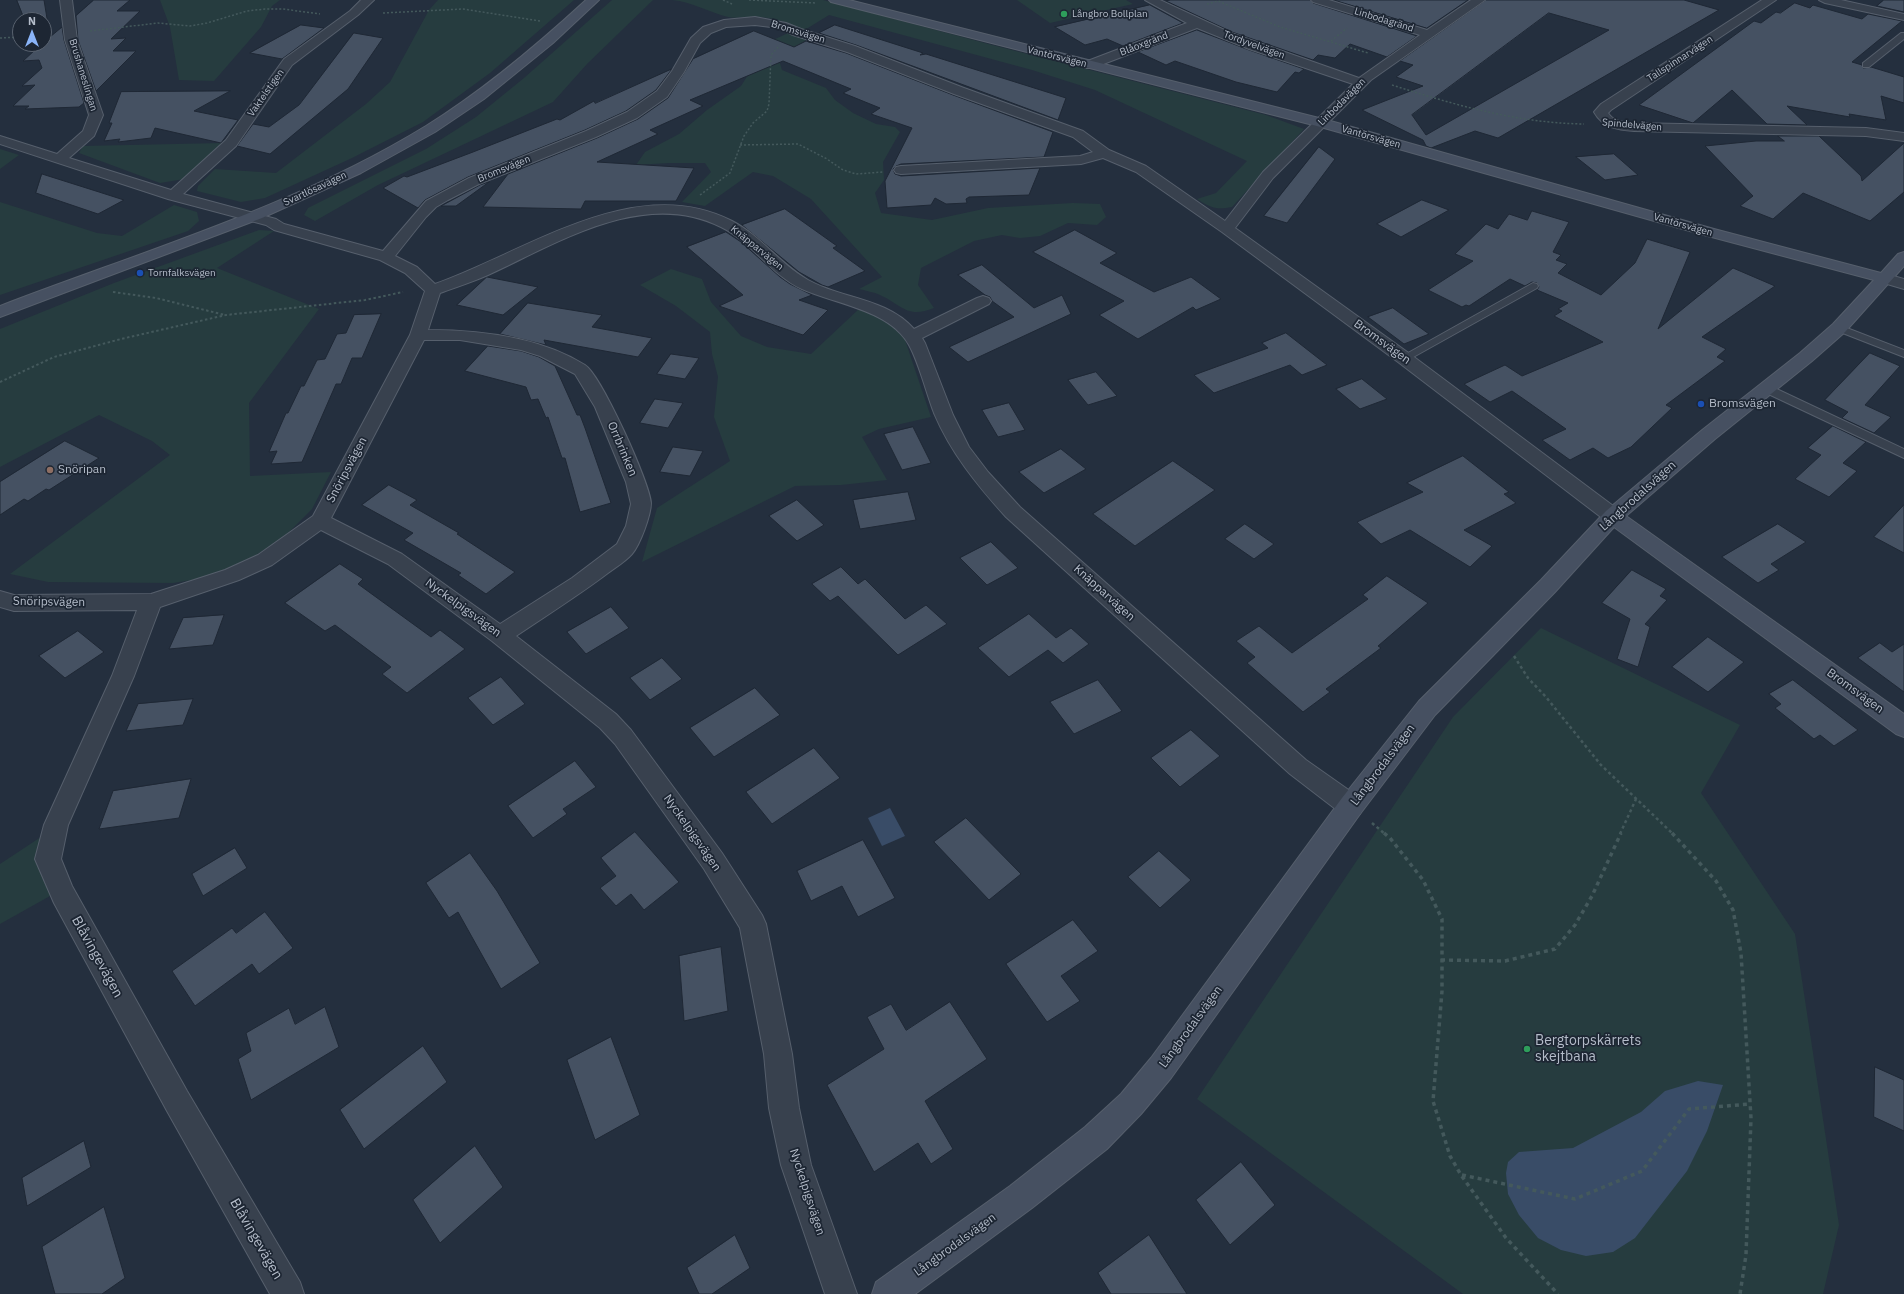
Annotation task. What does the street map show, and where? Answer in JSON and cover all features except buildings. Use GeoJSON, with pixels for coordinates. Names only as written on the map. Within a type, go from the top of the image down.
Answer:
{"type":"FeatureCollection","features":[{"type":"Feature","properties":{"kind":"street","name":"Brushaneslingan"},"geometry":{"type":"LineString","coordinates":[[59,159],[89,133],[96,115],[70,34],[66,0]]}},
{"type":"Feature","properties":{"kind":"street","name":"Vaktelstigen"},"geometry":{"type":"LineString","coordinates":[[173,196],[232,144],[288,62],[350,16],[368,0]]}},
{"type":"Feature","properties":{"kind":"street","name":"Svartlösavägen"},"geometry":{"type":"LineString","coordinates":[[0,312],[253,217],[329,183],[404,144],[451,116],[499,82],[593,0]]}},
{"type":"Feature","properties":{"kind":"street","name":"Vantörsvägen"},"geometry":{"type":"LineString","coordinates":[[835,0],[1322,123],[1709,232],[1904,284]]}},
{"type":"Feature","properties":{"kind":"street","name":"Tordyvelvägen"},"geometry":{"type":"LineString","coordinates":[[1151,0],[1176,15],[1234,38],[1364,80]]}},
{"type":"Feature","properties":{"kind":"street","name":"Linbodagränd"},"geometry":{"type":"LineString","coordinates":[[1317,0],[1428,34]]}},
{"type":"Feature","properties":{"kind":"street","name":"Linbodavägen"},"geometry":{"type":"LineString","coordinates":[[1227,229],[1268,175],[1364,80],[1389,60],[1479,0]]}},
{"type":"Feature","properties":{"kind":"street","name":"Tallspinnarvägen"},"geometry":{"type":"LineString","coordinates":[[1608,122],[1601,112],[1606,107],[1770,0]]}},
{"type":"Feature","properties":{"kind":"street"},"geometry":{"type":"LineString","coordinates":[[1825,0],[1904,17]]}},
{"type":"Feature","properties":{"kind":"street","name":"Bromsvägen"},"geometry":{"type":"LineString","coordinates":[[386,257],[431,204],[474,181],[591,134],[632,115],[662,94],[678,72],[695,41],[707,30],[724,24],[755,21],[782,25],[797,32],[851,49],[959,91],[1078,134],[1104,153],[1141,169],[1227,229],[1404,358],[1613,516],[1904,727]]}},
{"type":"Feature","properties":{"kind":"street","name":"Blåoxgränd"},"geometry":{"type":"LineString","coordinates":[[1089,65],[1198,23]]}},
{"type":"Feature","properties":{"kind":"street","name":"Spindelvägen"},"geometry":{"type":"LineString","coordinates":[[1608,122],[1621,126],[1634,127],[1866,132],[1904,137]]}},
{"type":"Feature","properties":{"kind":"street"},"geometry":{"type":"LineString","coordinates":[[0,140],[173,196],[271,222],[279,227],[386,257],[411,270],[433,290]]}},
{"type":"Feature","properties":{"kind":"street"},"geometry":{"type":"LineString","coordinates":[[901,170],[1081,160],[1104,153]]}},
{"type":"Feature","properties":{"kind":"street","name":"Knäpparvägen"},"geometry":{"type":"LineString","coordinates":[[433,290],[480,272],[591,221],[622,213],[649,210],[682,211],[705,215],[726,223],[740,232],[802,283],[830,295],[878,309],[912,336],[917,343],[954,437],[965,456],[1013,512],[1298,767],[1351,806]]}},
{"type":"Feature","properties":{"kind":"street","name":"Långbrodalsvägen"},"geometry":{"type":"LineString","coordinates":[[888,1294],[1021,1197],[1096,1138],[1131,1104],[1161,1068],[1351,806],[1427,708],[1548,586],[1613,516],[1839,328],[1883,278],[1904,257]]}},
{"type":"Feature","properties":{"kind":"street","name":"Snöripsvägen"},"geometry":{"type":"LineString","coordinates":[[0,599],[14,603],[151,602],[232,575],[265,560],[320,521],[418,335],[433,290]]}},
{"type":"Feature","properties":{"kind":"street"},"geometry":{"type":"LineString","coordinates":[[912,336],[983,302]]}},
{"type":"Feature","properties":{"kind":"street","name":"Orrbrinken"},"geometry":{"type":"LineString","coordinates":[[418,335],[460,335],[523,345],[546,352],[581,370],[604,407],[636,482],[640,504],[636,526],[625,549],[579,584],[500,635]]}},
{"type":"Feature","properties":{"kind":"street","name":"Nyckelpigsvägen"},"geometry":{"type":"LineString","coordinates":[[320,521],[394,559],[500,635],[608,721],[623,737],[713,861],[754,924],[778,1054],[784,1108],[796,1165],[841,1294]]}},
{"type":"Feature","properties":{"kind":"street","name":"Blåvingevägen"},"geometry":{"type":"LineString","coordinates":[[151,602],[123,676],[56,825],[48,859],[63,894],[173,1095],[288,1294]]}},
{"type":"Feature","properties":{"kind":"lane"},"geometry":{"type":"LineString","coordinates":[[1866,65],[1904,35]]}},
{"type":"Feature","properties":{"kind":"lane"},"geometry":{"type":"LineString","coordinates":[[1404,358],[1533,286]]}},
{"type":"Feature","properties":{"kind":"lane"},"geometry":{"type":"LineString","coordinates":[[1839,328],[1904,354]]}},
{"type":"Feature","properties":{"kind":"lane"},"geometry":{"type":"LineString","coordinates":[[1766,388],[1904,454]]}},
{"type":"Feature","properties":{"kind":"path"},"geometry":{"type":"LineString","coordinates":[[1176,15],[1218,1],[1280,27],[1389,60]]}},
{"type":"Feature","properties":{"kind":"path"},"geometry":{"type":"LineString","coordinates":[[70,34],[158,23],[190,26],[265,9],[283,9],[350,16],[367,14],[414,13],[440,9],[463,9],[567,24]]}},
{"type":"Feature","properties":{"kind":"path"},"geometry":{"type":"LineString","coordinates":[[682,211],[712,185],[730,173],[740,145],[753,123],[767,111],[769,104],[771,55],[782,42],[797,32]]}},
{"type":"Feature","properties":{"kind":"path"},"geometry":{"type":"LineString","coordinates":[[0,38],[12,37]]}},
{"type":"Feature","properties":{"kind":"path","name":"Spindelvägen"},"geometry":{"type":"LineString","coordinates":[[1364,80],[1470,110],[1539,123],[1582,124],[1608,122]]}},
{"type":"Feature","properties":{"kind":"path"},"geometry":{"type":"LineString","coordinates":[[740,145],[798,144],[827,159],[843,170],[856,174],[901,170]]}},
{"type":"Feature","properties":{"kind":"path"},"geometry":{"type":"LineString","coordinates":[[0,382],[54,357],[226,315],[365,300],[416,289],[433,290]]}},
{"type":"Feature","properties":{"kind":"path"},"geometry":{"type":"LineString","coordinates":[[107,291],[132,292],[226,315]]}},
{"type":"Feature","properties":{"kind":"path"},"geometry":{"type":"LineString","coordinates":[[1499,634],[1528,678],[1546,697],[1601,765],[1683,844],[1716,881],[1733,910],[1741,953],[1750,1104],[1746,1255],[1740,1294]]}},
{"type":"Feature","properties":{"kind":"path"},"geometry":{"type":"LineString","coordinates":[[1441,960],[1505,961],[1555,949],[1575,925],[1592,896],[1636,798]]}},
{"type":"Feature","properties":{"kind":"path"},"geometry":{"type":"LineString","coordinates":[[1351,806],[1390,838],[1423,880],[1442,919],[1442,991],[1437,1040],[1434,1101],[1450,1156],[1461,1175],[1506,1238],[1558,1294]]}},
{"type":"Feature","properties":{"kind":"path"},"geometry":{"type":"LineString","coordinates":[[1461,1175],[1575,1199],[1642,1171],[1690,1109],[1750,1104]]}},
{"type":"Feature","properties":{"kind":"green space"},"geometry":{"type":"Polygon","coordinates":[[[160,0],[280,0],[272,6],[261,27],[214,81],[179,80],[170,27],[160,0]]]}},
{"type":"Feature","properties":{"kind":"green space"},"geometry":{"type":"Polygon","coordinates":[[[438,0],[574,0],[490,73],[423,122],[352,158],[265,198],[241,202],[197,191],[198,186],[215,169],[276,173],[366,104],[390,82],[429,10],[438,0]]]}},
{"type":"Feature","properties":{"kind":"green space"},"geometry":{"type":"Polygon","coordinates":[[[612,0],[653,0],[587,64],[553,102],[378,185],[315,221],[304,215],[308,208],[426,149],[476,117],[524,78],[612,0]]]}},
{"type":"Feature","properties":{"kind":"green space"},"geometry":{"type":"Polygon","coordinates":[[[672,0],[823,0],[1266,115],[1304,129],[1232,207],[1214,208],[1197,199],[1216,193],[1247,161],[1095,90],[1032,70],[829,15],[803,31],[793,25],[776,19],[728,17],[687,3],[672,0]]]}},
{"type":"Feature","properties":{"kind":"green space","name":"Långbro Bollplan"},"geometry":{"type":"Polygon","coordinates":[[[1017,0],[1126,0],[1133,4],[1050,23],[1017,0]]]}},
{"type":"Feature","properties":{"kind":"green space"},"geometry":{"type":"Polygon","coordinates":[[[788,33],[808,39],[778,57],[782,70],[826,88],[835,100],[853,113],[876,124],[895,127],[900,132],[883,162],[884,180],[875,193],[881,213],[932,220],[988,208],[1073,203],[1100,204],[1106,217],[1097,225],[1068,223],[1040,236],[1020,238],[1002,235],[974,241],[921,268],[918,285],[934,308],[917,312],[905,309],[878,294],[859,289],[882,277],[811,199],[773,176],[753,172],[705,206],[682,202],[711,172],[705,163],[636,165],[645,152],[679,134],[707,110],[741,86],[748,75],[750,51],[788,33]]]}},
{"type":"Feature","properties":{"kind":"green space"},"geometry":{"type":"Polygon","coordinates":[[[222,143],[184,179],[160,183],[79,153],[83,146],[222,143]]]}},
{"type":"Feature","properties":{"kind":"green space"},"geometry":{"type":"Polygon","coordinates":[[[0,149],[19,155],[0,169],[0,149]]]}},
{"type":"Feature","properties":{"kind":"green space"},"geometry":{"type":"Polygon","coordinates":[[[0,202],[97,233],[122,236],[174,205],[197,212],[199,221],[188,231],[0,295],[0,202]]]}},
{"type":"Feature","properties":{"kind":"green space"},"geometry":{"type":"Polygon","coordinates":[[[259,230],[274,231],[217,268],[319,309],[249,403],[250,476],[331,472],[312,509],[282,539],[224,575],[173,583],[48,582],[10,574],[170,455],[152,441],[99,415],[0,467],[0,329],[114,283],[259,230]]]}},
{"type":"Feature","properties":{"kind":"green space"},"geometry":{"type":"Polygon","coordinates":[[[671,269],[702,279],[711,302],[741,336],[767,347],[811,354],[860,308],[901,328],[931,417],[879,429],[862,437],[887,480],[841,485],[795,486],[642,562],[657,508],[730,461],[714,417],[718,377],[712,354],[710,332],[676,306],[640,285],[671,269]]]}},
{"type":"Feature","properties":{"kind":"green space"},"geometry":{"type":"Polygon","coordinates":[[[1541,628],[1740,725],[1701,793],[1795,934],[1839,1225],[1823,1294],[1463,1294],[1197,1099],[1453,717],[1541,628]]]}},
{"type":"Feature","properties":{"kind":"green space"},"geometry":{"type":"Polygon","coordinates":[[[47,833],[50,896],[0,924],[0,864],[47,833]]]}},
{"type":"Feature","properties":{"kind":"water"},"geometry":{"type":"Polygon","coordinates":[[[890,808],[905,836],[882,846],[868,818],[890,808]]]}},
{"type":"Feature","properties":{"kind":"water"},"geometry":{"type":"Polygon","coordinates":[[[1698,1081],[1723,1085],[1707,1131],[1687,1171],[1635,1238],[1613,1252],[1586,1256],[1561,1250],[1538,1238],[1519,1215],[1508,1194],[1506,1173],[1508,1162],[1519,1152],[1573,1148],[1641,1112],[1665,1091],[1698,1081]]]}},
{"type":"Feature","properties":{"kind":"place","name":"Långbro Bollplan"},"geometry":{"type":"Point","coordinates":[1064,14]}},
{"type":"Feature","properties":{"kind":"place","name":"Tornfalksvägen"},"geometry":{"type":"Point","coordinates":[140,273]}},
{"type":"Feature","properties":{"kind":"place","name":"Bromsvägen"},"geometry":{"type":"Point","coordinates":[1701,404]}},
{"type":"Feature","properties":{"kind":"place","name":"Snöripan"},"geometry":{"type":"Point","coordinates":[50,470]}},
{"type":"Feature","properties":{"kind":"place","name":"Bergtorpskärrets skejtbana"},"geometry":{"type":"Point","coordinates":[1527,1049]}}]}
